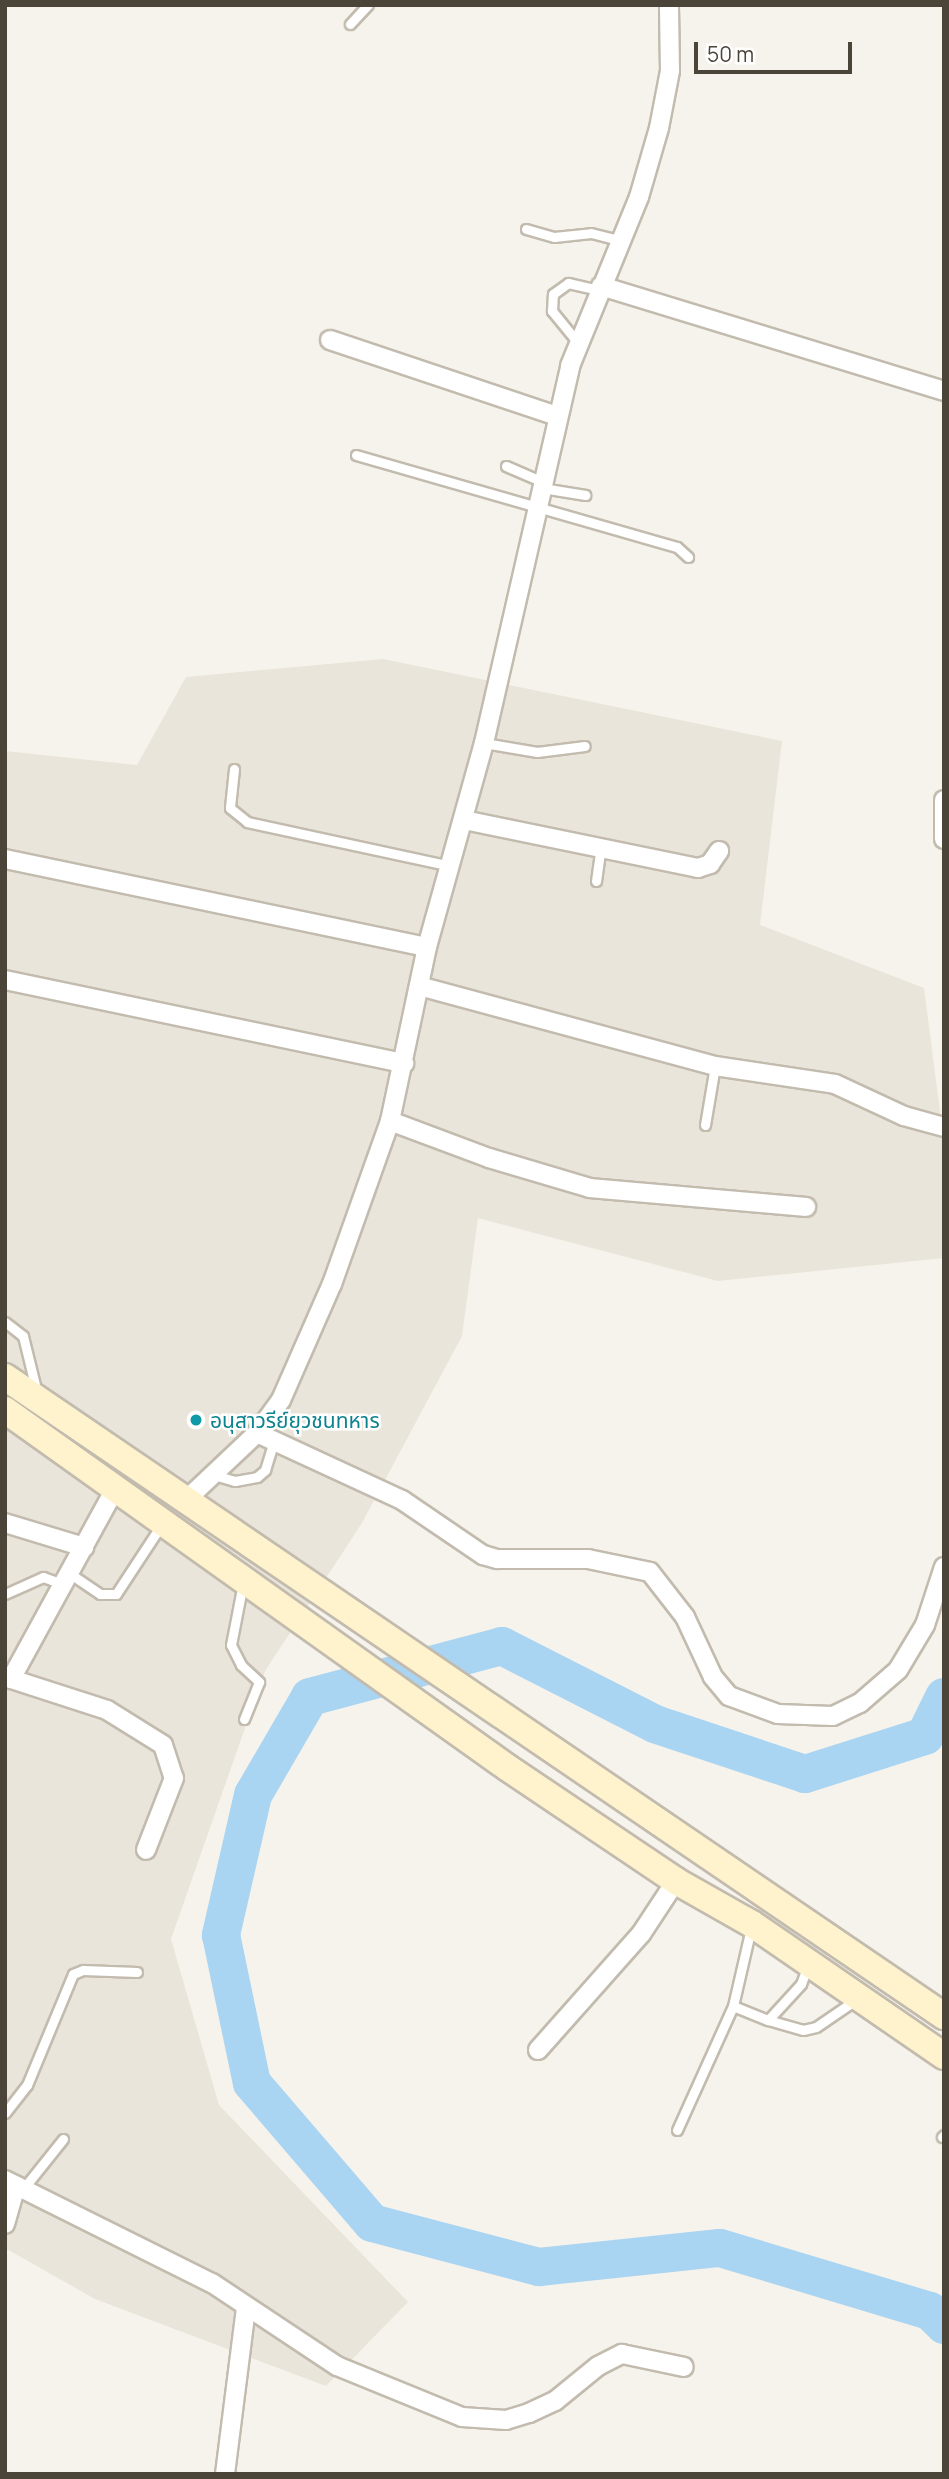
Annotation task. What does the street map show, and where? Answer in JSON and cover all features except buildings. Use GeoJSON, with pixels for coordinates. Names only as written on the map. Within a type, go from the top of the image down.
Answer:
{"type":"FeatureCollection","features":[{"type":"Feature","properties":{"kind":"main road"},"geometry":{"type":"LineString","coordinates":[[5,1377],[944,2016]]}},
{"type":"Feature","properties":{"kind":"main road"},"geometry":{"type":"LineString","coordinates":[[5,1410],[114,1491],[164,1521],[244,1578],[281,1609],[508,1768],[676,1881],[752,1924],[857,1999],[944,2056]]}},
{"type":"Feature","properties":{"kind":"street"},"geometry":{"type":"LineString","coordinates":[[186,1500],[257,1433],[281,1400],[332,1284],[390,1121],[427,947],[484,743],[557,416],[579,344],[619,240],[639,197],[659,128],[671,59],[669,5]]}},
{"type":"Feature","properties":{"kind":"street"},"geometry":{"type":"LineString","coordinates":[[600,288],[944,391]]}},
{"type":"Feature","properties":{"kind":"street"},"geometry":{"type":"LineString","coordinates":[[330,340],[557,416]]}},
{"type":"Feature","properties":{"kind":"street"},"geometry":{"type":"LineString","coordinates":[[944,800],[944,839]]}},
{"type":"Feature","properties":{"kind":"street"},"geometry":{"type":"LineString","coordinates":[[464,820],[601,845],[698,868],[710,864],[719,851]]}},
{"type":"Feature","properties":{"kind":"street"},"geometry":{"type":"LineString","coordinates":[[5,859],[427,947]]}},
{"type":"Feature","properties":{"kind":"street"},"geometry":{"type":"LineString","coordinates":[[5,980],[404,1063]]}},
{"type":"Feature","properties":{"kind":"street"},"geometry":{"type":"LineString","coordinates":[[419,986],[715,1066],[835,1084],[915,1120],[944,1127]]}},
{"type":"Feature","properties":{"kind":"street"},"geometry":{"type":"LineString","coordinates":[[390,1121],[489,1158],[590,1188],[806,1207]]}},
{"type":"Feature","properties":{"kind":"street"},"geometry":{"type":"LineString","coordinates":[[257,1433],[402,1500],[483,1555],[497,1559],[588,1559],[650,1572],[685,1617],[713,1677],[729,1696],[778,1714],[833,1716],[860,1703],[898,1670],[925,1625],[944,1567]]}},
{"type":"Feature","properties":{"kind":"street"},"geometry":{"type":"LineString","coordinates":[[114,1491],[85,1547],[8,1678],[107,1710],[163,1745],[174,1778],[146,1850]]}},
{"type":"Feature","properties":{"kind":"street"},"geometry":{"type":"LineString","coordinates":[[5,1523],[85,1547]]}},
{"type":"Feature","properties":{"kind":"street"},"geometry":{"type":"LineString","coordinates":[[538,2050],[641,1934],[676,1881]]}},
{"type":"Feature","properties":{"kind":"street"},"geometry":{"type":"LineString","coordinates":[[5,2224],[15,2185],[212,2283],[337,2366],[463,2417],[506,2420],[529,2413],[555,2401],[598,2366],[622,2354],[684,2367]]}},
{"type":"Feature","properties":{"kind":"street"},"geometry":{"type":"LineString","coordinates":[[225,2474],[246,2307]]}},
{"type":"Feature","properties":{"kind":"lane"},"geometry":{"type":"LineString","coordinates":[[350,24],[368,5]]}},
{"type":"Feature","properties":{"kind":"lane"},"geometry":{"type":"LineString","coordinates":[[526,229],[554,237],[592,233],[619,240]]}},
{"type":"Feature","properties":{"kind":"lane"},"geometry":{"type":"LineString","coordinates":[[579,344],[552,311],[553,294],[568,283],[600,288]]}},
{"type":"Feature","properties":{"kind":"lane"},"geometry":{"type":"LineString","coordinates":[[356,455],[537,510],[677,547],[688,557]]}},
{"type":"Feature","properties":{"kind":"lane"},"geometry":{"type":"LineString","coordinates":[[506,466],[542,485],[585,495]]}},
{"type":"Feature","properties":{"kind":"lane"},"geometry":{"type":"LineString","coordinates":[[484,743],[537,752],[585,746]]}},
{"type":"Feature","properties":{"kind":"lane"},"geometry":{"type":"LineString","coordinates":[[234,769],[230,808],[247,822],[450,866]]}},
{"type":"Feature","properties":{"kind":"lane"},"geometry":{"type":"LineString","coordinates":[[596,881],[601,845]]}},
{"type":"Feature","properties":{"kind":"lane"},"geometry":{"type":"LineString","coordinates":[[705,1125],[715,1066]]}},
{"type":"Feature","properties":{"kind":"lane"},"geometry":{"type":"LineString","coordinates":[[5,1322],[26,1343],[37,1399]]}},
{"type":"Feature","properties":{"kind":"lane"},"geometry":{"type":"LineString","coordinates":[[212,1475],[235,1480],[257,1477],[265,1470],[274,1441]]}},
{"type":"Feature","properties":{"kind":"lane"},"geometry":{"type":"LineString","coordinates":[[5,1594],[43,1577],[66,1579],[100,1594],[116,1594],[164,1521]]}},
{"type":"Feature","properties":{"kind":"lane"},"geometry":{"type":"LineString","coordinates":[[244,1578],[231,1645],[258,1686],[244,1718]]}},
{"type":"Feature","properties":{"kind":"lane"},"geometry":{"type":"LineString","coordinates":[[677,2130],[733,2006],[752,1924]]}},
{"type":"Feature","properties":{"kind":"lane"},"geometry":{"type":"LineString","coordinates":[[768,2020],[801,1984],[808,1965]]}},
{"type":"Feature","properties":{"kind":"lane"},"geometry":{"type":"LineString","coordinates":[[5,2113],[27,2085],[73,1974],[83,1970],[137,1972]]}},
{"type":"Feature","properties":{"kind":"lane"},"geometry":{"type":"LineString","coordinates":[[733,2006],[803,2030],[816,2027],[857,1999]]}},
{"type":"Feature","properties":{"kind":"lane"},"geometry":{"type":"LineString","coordinates":[[15,2185],[63,2139]]}},
{"type":"Feature","properties":{"kind":"shaded area"},"geometry":{"type":"Polygon","coordinates":[[[383,659],[782,741],[760,925],[924,988],[944,1142],[944,1258],[718,1281],[478,1218],[462,1336],[362,1523],[265,1671],[171,1939],[219,2105],[408,2302],[326,2386],[95,2299],[5,2248],[5,751],[137,765],[186,677],[383,659]]]}},
{"type":"Feature","properties":{"kind":"waterway"},"geometry":{"type":"LineString","coordinates":[[944,1697],[925,1736],[805,1774],[655,1724],[502,1646],[310,1697],[253,1795],[221,1935],[252,2083],[372,2223],[539,2267],[720,2248],[930,2311],[944,2325]]}},
{"type":"Feature","properties":{"kind":"place","name":"อนุสาวรีย์ยุวชนทหาร"},"geometry":{"type":"Point","coordinates":[196,1420]}}]}
